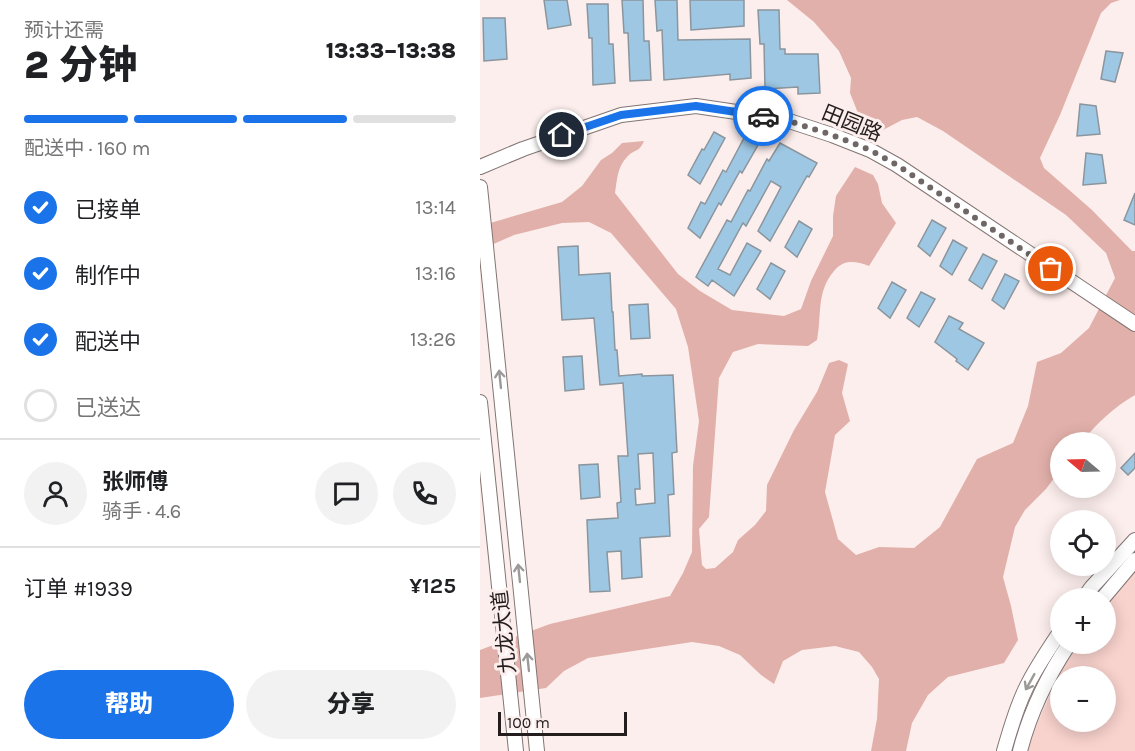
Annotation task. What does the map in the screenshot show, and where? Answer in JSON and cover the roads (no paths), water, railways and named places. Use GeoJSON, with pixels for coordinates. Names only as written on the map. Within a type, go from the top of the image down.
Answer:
{"type":"FeatureCollection","features":[{"type":"Feature","properties":{"kind":"main road","name":"田园路"},"geometry":{"type":"LineString","coordinates":[[480,167],[523,148],[621,115],[696,106],[783,119],[870,150],[897,165],[1135,324]]}},
{"type":"Feature","properties":{"kind":"main road","name":"九龙大道"},"geometry":{"type":"LineString","coordinates":[[480,187],[537,751]]}},
{"type":"Feature","properties":{"kind":"main road","name":"九龙大道"},"geometry":{"type":"LineString","coordinates":[[480,402],[516,751]]}},
{"type":"Feature","properties":{"kind":"main road"},"geometry":{"type":"LineString","coordinates":[[1091,588],[1135,540]]}},
{"type":"Feature","properties":{"kind":"main road"},"geometry":{"type":"LineString","coordinates":[[1111,588],[1135,560]]}},
{"type":"Feature","properties":{"kind":"main road"},"geometry":{"type":"LineString","coordinates":[[1004,751],[1014,716],[1026,688],[1050,647]]}},
{"type":"Feature","properties":{"kind":"main road"},"geometry":{"type":"LineString","coordinates":[[1020,751],[1026,725],[1062,654]]}}]}
